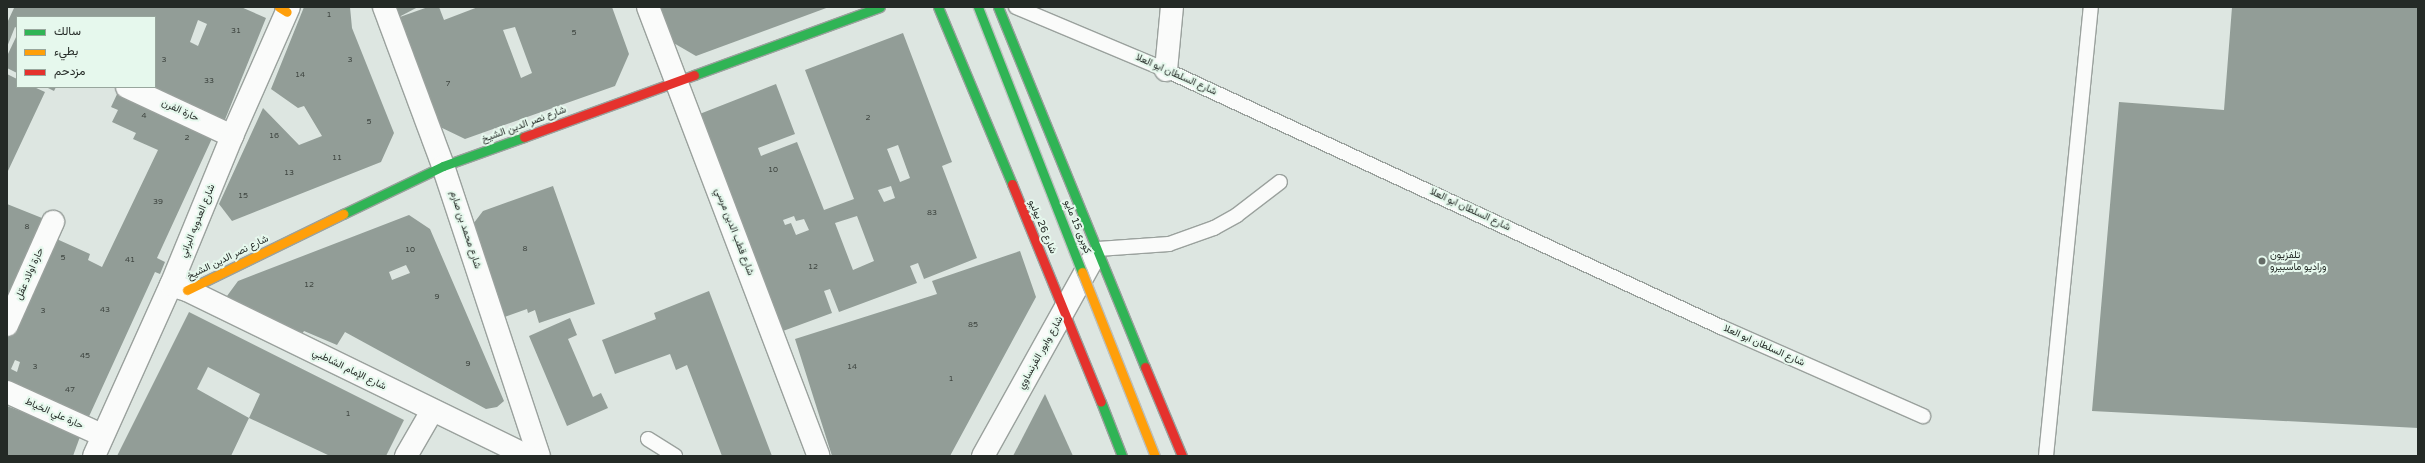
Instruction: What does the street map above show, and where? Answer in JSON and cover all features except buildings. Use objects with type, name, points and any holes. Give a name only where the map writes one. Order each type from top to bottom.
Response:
[{"type":"main road","name":"شارع نصر الدين الشيخ","points":[[179,288],[443,166],[880,7]]},
{"type":"main road","name":"شارع 26 يوليو","points":[[938,7],[1065,310],[1122,456]]},
{"type":"main road","name":"كوبرى 15 مايو","points":[[978,7],[1155,456]]},
{"type":"main road","points":[[998,7],[1182,456]]},
{"type":"street","name":"شارع محمد بن صارم","points":[[384,7],[443,166],[539,456]]},
{"type":"street","name":"شارع قطب الدين مرسي","points":[[648,7],[819,456]]},
{"type":"street","points":[[1166,70],[1172,7]]},
{"type":"street","name":"شارع العدويه البراني","points":[[94,456],[102,435],[179,288],[232,136],[285,9]]},
{"type":"street","name":"حارة الفرن","points":[[129,88],[232,136]]},
{"type":"street","name":"حارة اولاد عقل","points":[[7,325],[53,222]]},
{"type":"street","name":"شارع وابور الفرنساوي","points":[[982,456],[1098,249]]},
{"type":"street","name":"شارع الإمام الشاطبي","points":[[179,288],[527,456]]},
{"type":"street","name":"حارة علي الخياط","points":[[7,392],[102,435]]},
{"type":"street","points":[[406,456],[432,410]]},
{"type":"lane","name":"شارع السلطان ابو العلا","points":[[1016,7],[1166,70],[1721,327],[1924,416]]},
{"type":"lane","points":[[2046,456],[2091,7]]},
{"type":"lane","points":[[1098,249],[1169,244],[1214,228],[1237,215],[1280,182]]},
{"type":"lane","points":[[648,438],[675,456]]},
{"type":"traffic: fast","points":[[694,75],[880,7]]},
{"type":"traffic: fast","points":[[938,7],[1012,184]]},
{"type":"traffic: fast","points":[[978,7],[1082,272]]},
{"type":"traffic: fast","points":[[998,7],[1145,367]]},
{"type":"traffic: fast","points":[[343,214],[443,166],[524,137]]},
{"type":"traffic: fast","points":[[1101,402],[1122,456]]},
{"type":"traffic: slow","points":[[279,7],[287,12]]},
{"type":"traffic: slow","points":[[187,290],[343,214]]},
{"type":"traffic: slow","points":[[1082,272],[1155,456]]},
{"type":"traffic: jam","points":[[524,137],[694,75]]},
{"type":"traffic: jam","points":[[1012,184],[1101,402]]},
{"type":"traffic: jam","points":[[1145,367],[1182,456]]},
{"type":"place","name":"تلفزيون وراديو ماسبيرو","points":[[2262,261]]}]
